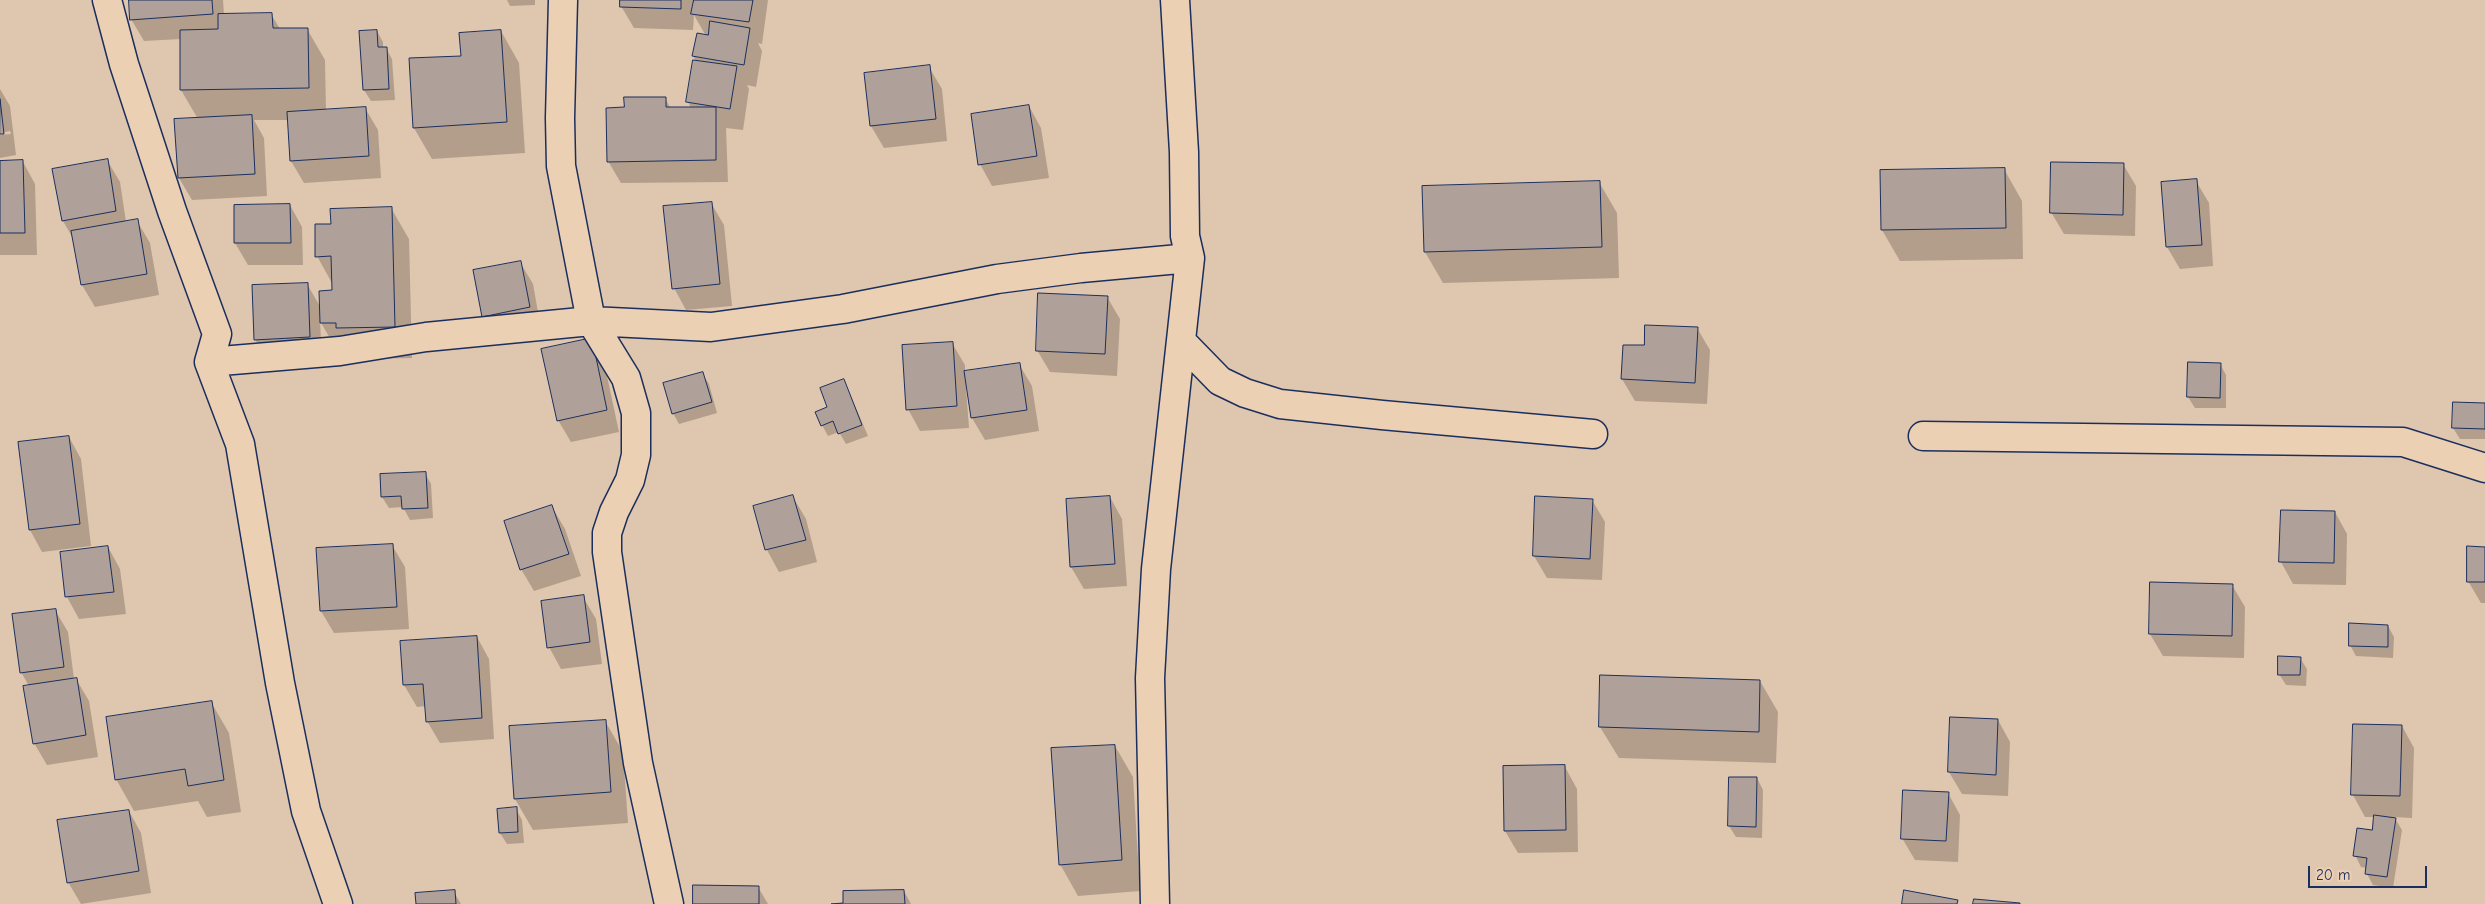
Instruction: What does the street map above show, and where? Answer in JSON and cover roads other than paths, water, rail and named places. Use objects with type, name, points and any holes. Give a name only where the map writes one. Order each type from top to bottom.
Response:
[{"type":"street","points":[[107,0],[124,64],[172,211],[217,334],[209,362],[240,444],[280,683],[306,811],[338,904]]},
{"type":"street","points":[[563,0],[560,118],[561,166],[591,321],[626,378],[636,413],[636,455],[630,480],[614,512],[607,533],[607,552],[638,763],[670,904]]},
{"type":"street","points":[[1155,904],[1150,678],[1156,569],[1190,258],[1185,236],[1184,152],[1175,0]]},
{"type":"street","points":[[209,362],[340,351],[426,337],[591,321],[711,327],[843,309],[997,279],[1081,268],[1190,258]]},
{"type":"street","points":[[1181,341],[1220,382],[1245,393],[1280,404],[1382,416],[1593,434]]},
{"type":"street","points":[[1923,436],[2403,442],[2485,468]]}]
